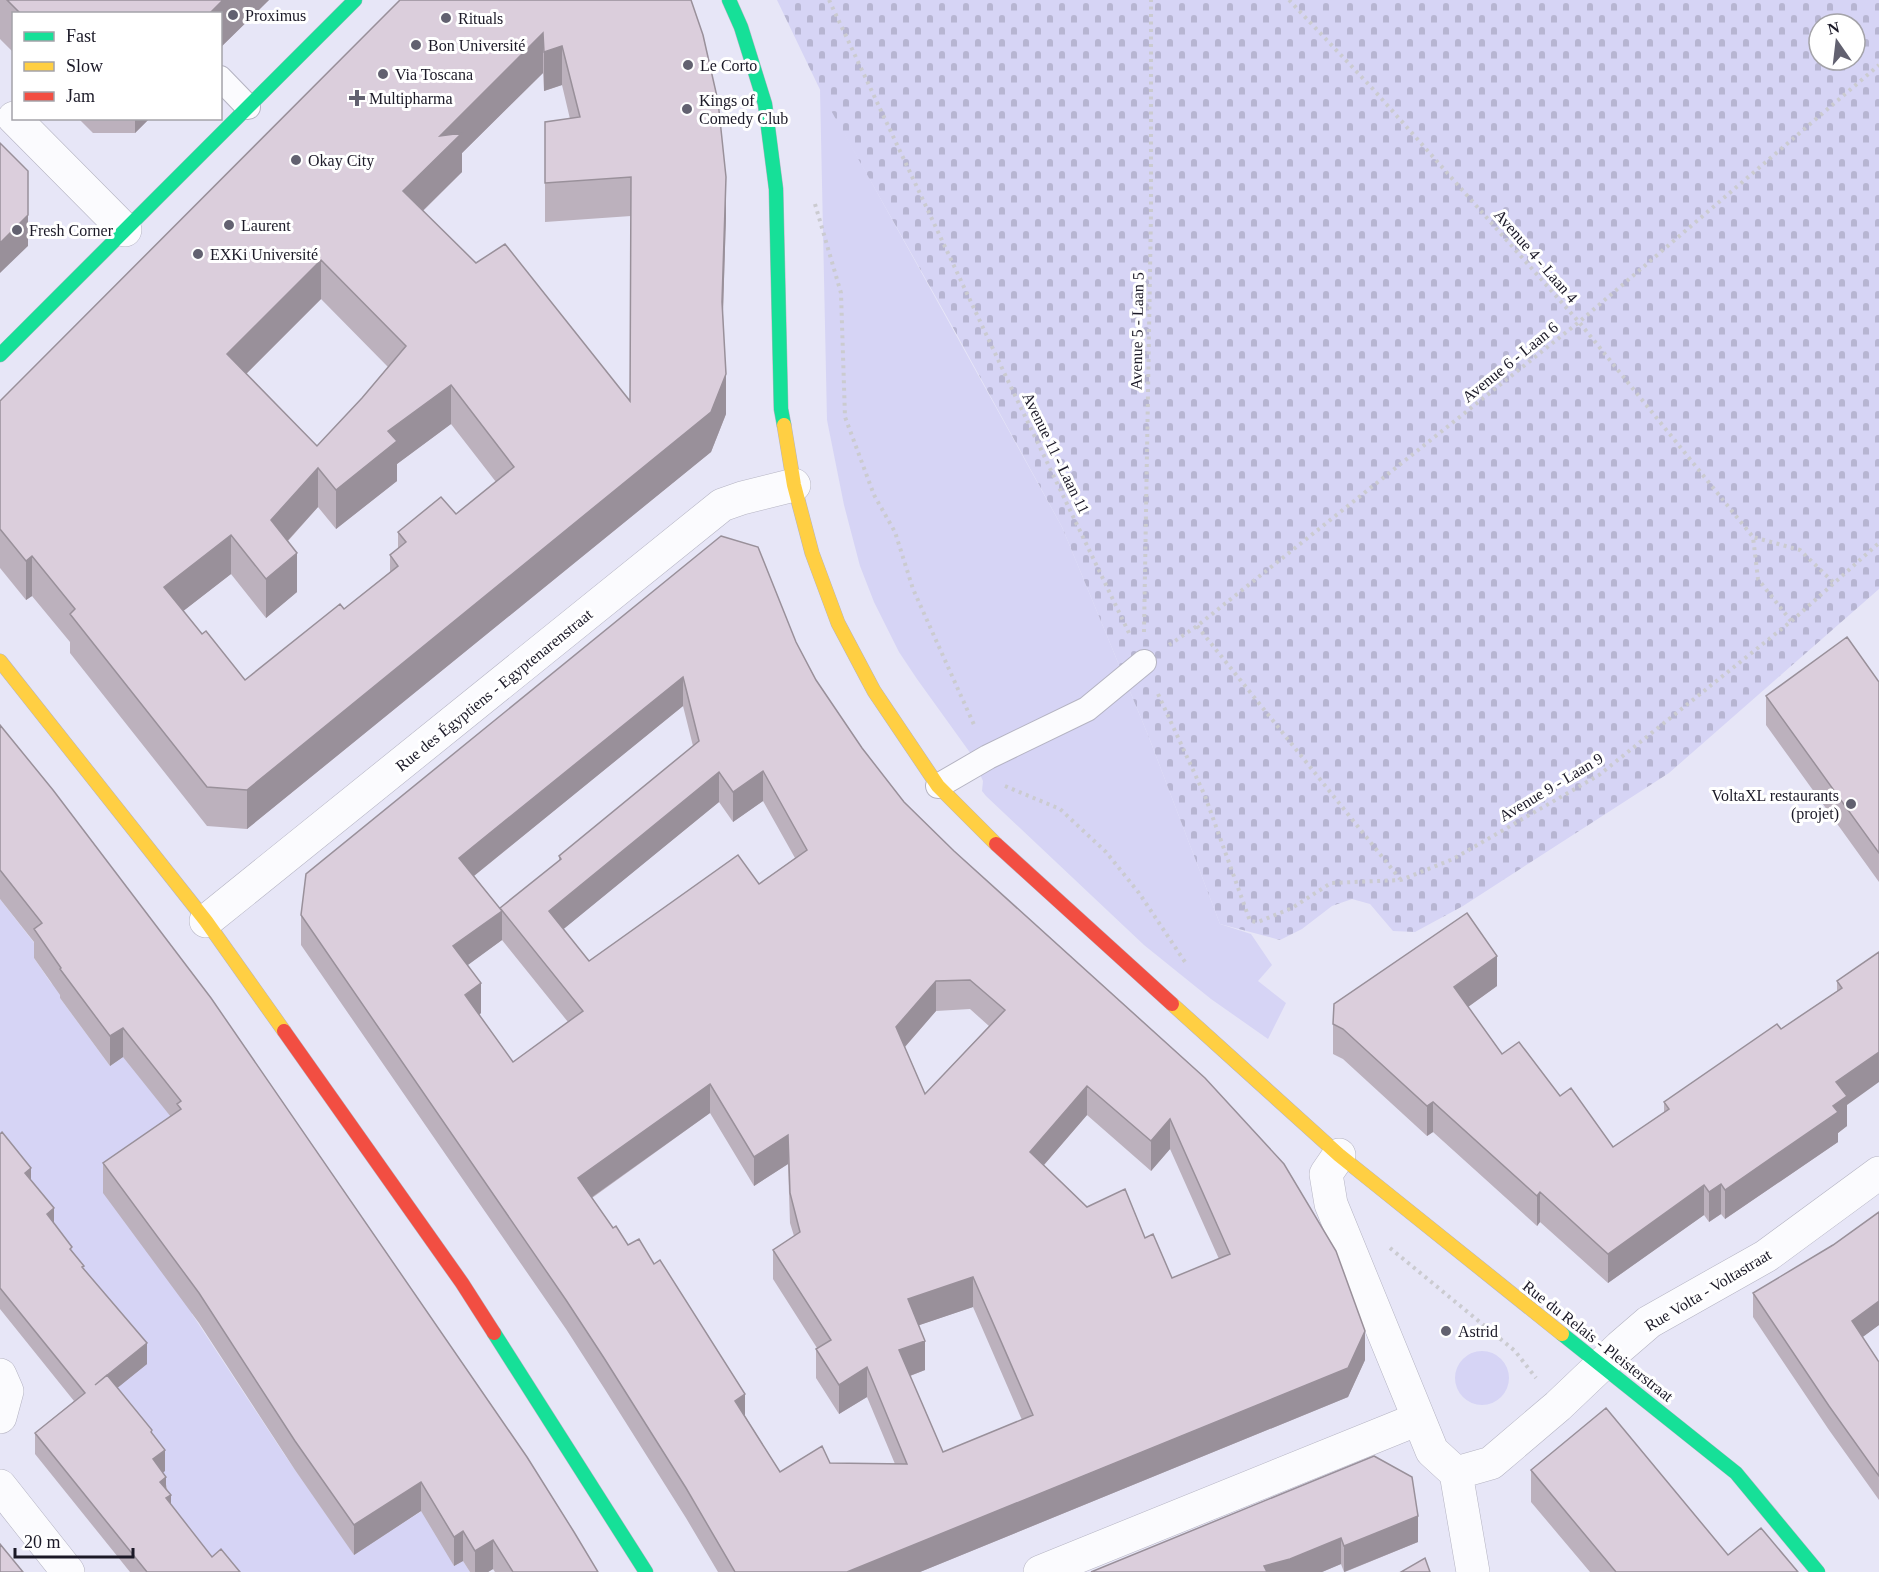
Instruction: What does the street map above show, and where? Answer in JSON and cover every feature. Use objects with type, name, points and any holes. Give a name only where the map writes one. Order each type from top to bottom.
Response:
[{"type":"street","points":[[0,355],[355,0]]},
{"type":"street","name":"Rue du Relais - Pleisterstraat","points":[[729,0],[741,27],[765,104],[776,189],[781,409],[794,485],[812,553],[838,623],[874,691],[938,786],[1015,862],[1340,1155],[1736,1473],[1818,1572]]},
{"type":"street","points":[[0,105],[12,116]]},
{"type":"street","points":[[16,120],[125,230]]},
{"type":"street","name":"Rue des Égyptiens - Egyptenarenstraat","points":[[206,921],[722,505],[794,485]]},
{"type":"street","points":[[0,661],[206,921],[462,1283],[646,1572]]},
{"type":"street","points":[[1340,1155],[1326,1174],[1330,1204],[1432,1452],[1456,1473],[1473,1572]]},
{"type":"street","name":"Rue Volta - Voltastraat","points":[[1456,1473],[1491,1463],[1558,1406],[1649,1322],[1766,1256],[1879,1173]]},
{"type":"street","points":[[0,1375],[7,1391],[0,1417]]},
{"type":"street","points":[[1040,1572],[1418,1419]]},
{"type":"street","points":[[0,1486],[68,1572]]},
{"type":"lane","points":[[222,80],[248,107]]},
{"type":"lane","points":[[938,786],[988,757],[1087,709],[1144,662]]},
{"type":"path","name":"Avenue 11 - Laan 11","points":[[830,0],[1010,384],[1144,662],[1205,796],[1250,921]]},
{"type":"path","name":"Avenue 5 - Laan 5","points":[[1144,662],[1151,213],[1151,0]]},
{"type":"path","name":"Avenue 4 - Laan 4","points":[[1290,0],[1373,89],[1579,322],[1753,537]]},
{"type":"path","name":"Avenue 6 - Laan 6","points":[[1144,662],[1197,626],[1579,322],[1879,64]]},
{"type":"path","points":[[814,200],[841,293],[845,417],[874,495],[895,532],[913,589],[1000,783],[1060,808],[1106,852],[1139,893],[1188,966]]},
{"type":"path","points":[[1791,621],[1758,579],[1753,537],[1800,550],[1834,583]]},
{"type":"path","name":"Avenue 9 - Laan 9","points":[[1250,921],[1258,922],[1292,908],[1331,883],[1401,880],[1453,859],[1599,775],[1791,621],[1879,543]]},
{"type":"path","points":[[1197,626],[1401,880]]},
{"type":"path","points":[[1387,1245],[1515,1351],[1542,1386]]},
{"type":"green space","points":[[777,0],[1879,0],[1879,589],[1669,773],[1463,906],[1415,932],[1393,931],[1370,904],[1352,899],[1332,906],[1302,929],[1280,940],[1220,924],[1148,735],[1062,527],[824,98]]},
{"type":"green space","points":[[820,89],[1062,527],[1148,735],[1220,924],[1251,934],[1272,965],[1258,981],[1286,1003],[1268,1039],[1211,999],[1144,945],[986,796],[982,791],[983,781],[971,754],[899,652],[874,602],[860,566],[844,505],[827,420]]},
{"type":"green space","points":[[0,899],[42,953],[34,958],[51,983],[67,993],[60,998],[110,1066],[145,1042],[181,1130],[192,1314],[284,1454],[354,1554],[444,1497],[454,1566],[463,1561],[470,1572],[220,1572],[153,1480],[164,1470],[96,1405],[146,1364],[0,1155]]},
{"type":"green space","points":[[1477,1351],[1487,1351],[1497,1355],[1505,1363],[1509,1378],[1505,1393],[1497,1401],[1487,1405],[1477,1405],[1467,1401],[1459,1393],[1455,1383],[1455,1373],[1459,1363],[1467,1355]]},
{"type":"building","points":[[7,0],[223,0],[211,12],[19,12]]},
{"type":"building","points":[[400,0],[691,0],[703,35],[718,101],[726,177],[722,302],[726,374],[711,412],[247,790],[207,787],[70,614],[75,609],[32,556],[26,561],[0,529],[0,401]],"holes":[[[543,33],[544,52],[562,46],[580,117],[545,122],[545,183],[631,177],[630,401],[505,244],[476,263],[403,191],[462,133],[440,136]],[[321,260],[406,346],[317,446],[227,354]],[[451,385],[514,467],[456,514],[441,497],[398,532],[406,542],[390,555],[398,566],[344,609],[340,604],[245,680],[206,631],[202,634],[164,587],[231,535],[266,579],[297,553],[271,520],[318,468],[336,490],[397,441],[388,431]]]},
{"type":"building","points":[[0,143],[28,171],[28,215],[0,243]]},
{"type":"building","points":[[721,536],[758,547],[796,642],[816,680],[862,748],[904,802],[954,851],[1205,1078],[1284,1164],[1336,1251],[1365,1331],[1348,1368],[847,1572],[735,1572],[686,1488],[566,1300],[301,915],[306,874]],"holes":[[[683,677],[699,741],[559,856],[561,859],[500,908],[583,1011],[513,1062],[465,995],[481,983],[453,946],[502,911],[459,858]],[[763,771],[807,850],[759,884],[738,855],[589,961],[549,911],[719,772],[733,792]],[[970,980],[1005,1010],[925,1094],[896,1027],[936,981]],[[710,1084],[754,1157],[788,1135],[790,1193],[800,1232],[773,1250],[831,1340],[816,1349],[839,1385],[867,1367],[907,1464],[830,1463],[822,1446],[780,1472],[735,1401],[745,1394],[660,1260],[654,1264],[639,1239],[628,1245],[616,1226],[613,1228],[578,1178]],[[1087,1086],[1151,1141],[1170,1119],[1230,1254],[1172,1278],[1153,1234],[1145,1238],[1125,1189],[1087,1207],[1030,1152]],[[973,1277],[1033,1415],[943,1452],[899,1350],[925,1341],[908,1299]]]},
{"type":"building","name":"VoltaXL restaurants (projet)","points":[[1847,637],[1879,682],[1879,853],[1766,696]]},
{"type":"building","points":[[0,725],[53,790],[211,998],[527,1457],[598,1572],[513,1572],[493,1540],[475,1551],[463,1531],[454,1537],[421,1482],[354,1525],[295,1441],[199,1293],[103,1163],[181,1109],[177,1104],[181,1101],[123,1028],[110,1036],[60,969],[34,929],[42,923],[0,870]]},
{"type":"building","points":[[1467,913],[1497,956],[1454,987],[1502,1054],[1519,1042],[1560,1096],[1571,1088],[1613,1147],[1669,1109],[1664,1102],[1777,1024],[1781,1029],[1842,988],[1837,981],[1879,952],[1879,1052],[1836,1082],[1847,1096],[1833,1106],[1838,1112],[1725,1190],[1721,1184],[1709,1192],[1704,1185],[1608,1254],[1540,1192],[1537,1196],[1433,1102],[1427,1106],[1343,1029],[1333,1024],[1334,1004]]},
{"type":"building","points":[[2,1132],[31,1168],[25,1173],[54,1208],[47,1214],[72,1247],[70,1249],[84,1266],[82,1267],[147,1343],[107,1375],[152,1430],[151,1432],[165,1450],[153,1459],[166,1477],[160,1482],[171,1495],[166,1498],[212,1557],[221,1549],[240,1572],[147,1572],[35,1433],[85,1393],[0,1288],[0,1134]]},
{"type":"building","points":[[1879,1212],[1879,1301],[1852,1321],[1879,1362],[1879,1476],[1753,1293],[1833,1245]]},
{"type":"building","points":[[1606,1408],[1728,1555],[1761,1528],[1798,1572],[1616,1572],[1531,1470]]},
{"type":"building","points":[[1374,1456],[1412,1477],[1418,1516],[1344,1546],[1341,1538],[1290,1559],[1264,1566],[1267,1572],[1091,1572]]},
{"type":"building","points":[[0,1544],[23,1572],[0,1572]]},
{"type":"building","points":[[1425,1558],[1430,1572],[1401,1572]]},
{"type":"traffic: fast","points":[[0,355],[355,0]]},
{"type":"traffic: fast","points":[[729,0],[741,27],[765,104],[776,189],[781,409],[784,425]]},
{"type":"traffic: fast","points":[[494,1333],[646,1572]]},
{"type":"traffic: fast","points":[[1562,1334],[1736,1473],[1818,1572]]},
{"type":"traffic: slow","points":[[784,425],[794,485],[812,553],[838,623],[874,691],[938,786],[996,844]]},
{"type":"traffic: slow","points":[[0,661],[206,921],[284,1031]]},
{"type":"traffic: slow","points":[[1172,1004],[1339,1155],[1562,1334]]},
{"type":"traffic: jam","points":[[996,844],[1172,1004]]},
{"type":"traffic: jam","points":[[284,1031],[462,1283],[494,1333]]},
{"type":"place","name":"Proximus","points":[[233,15]]},
{"type":"place","name":"Rituals","points":[[446,18]]},
{"type":"place","name":"Bon Université","points":[[416,45]]},
{"type":"place","name":"Le Corto","points":[[688,65]]},
{"type":"place","name":"Via Toscana","points":[[383,74]]},
{"type":"place","name":"Multipharma","points":[[357,98]]},
{"type":"place","name":"Kings of Comedy Club","points":[[687,109]]},
{"type":"place","name":"Okay City","points":[[296,160]]},
{"type":"place","name":"Laurent","points":[[229,225]]},
{"type":"place","name":"Fresh Corner","points":[[17,230]]},
{"type":"place","name":"EXKi Université","points":[[198,254]]},
{"type":"place","name":"VoltaXL restaurants (projet)","points":[[1851,804]]},
{"type":"place","name":"Astrid","points":[[1446,1331]]}]
